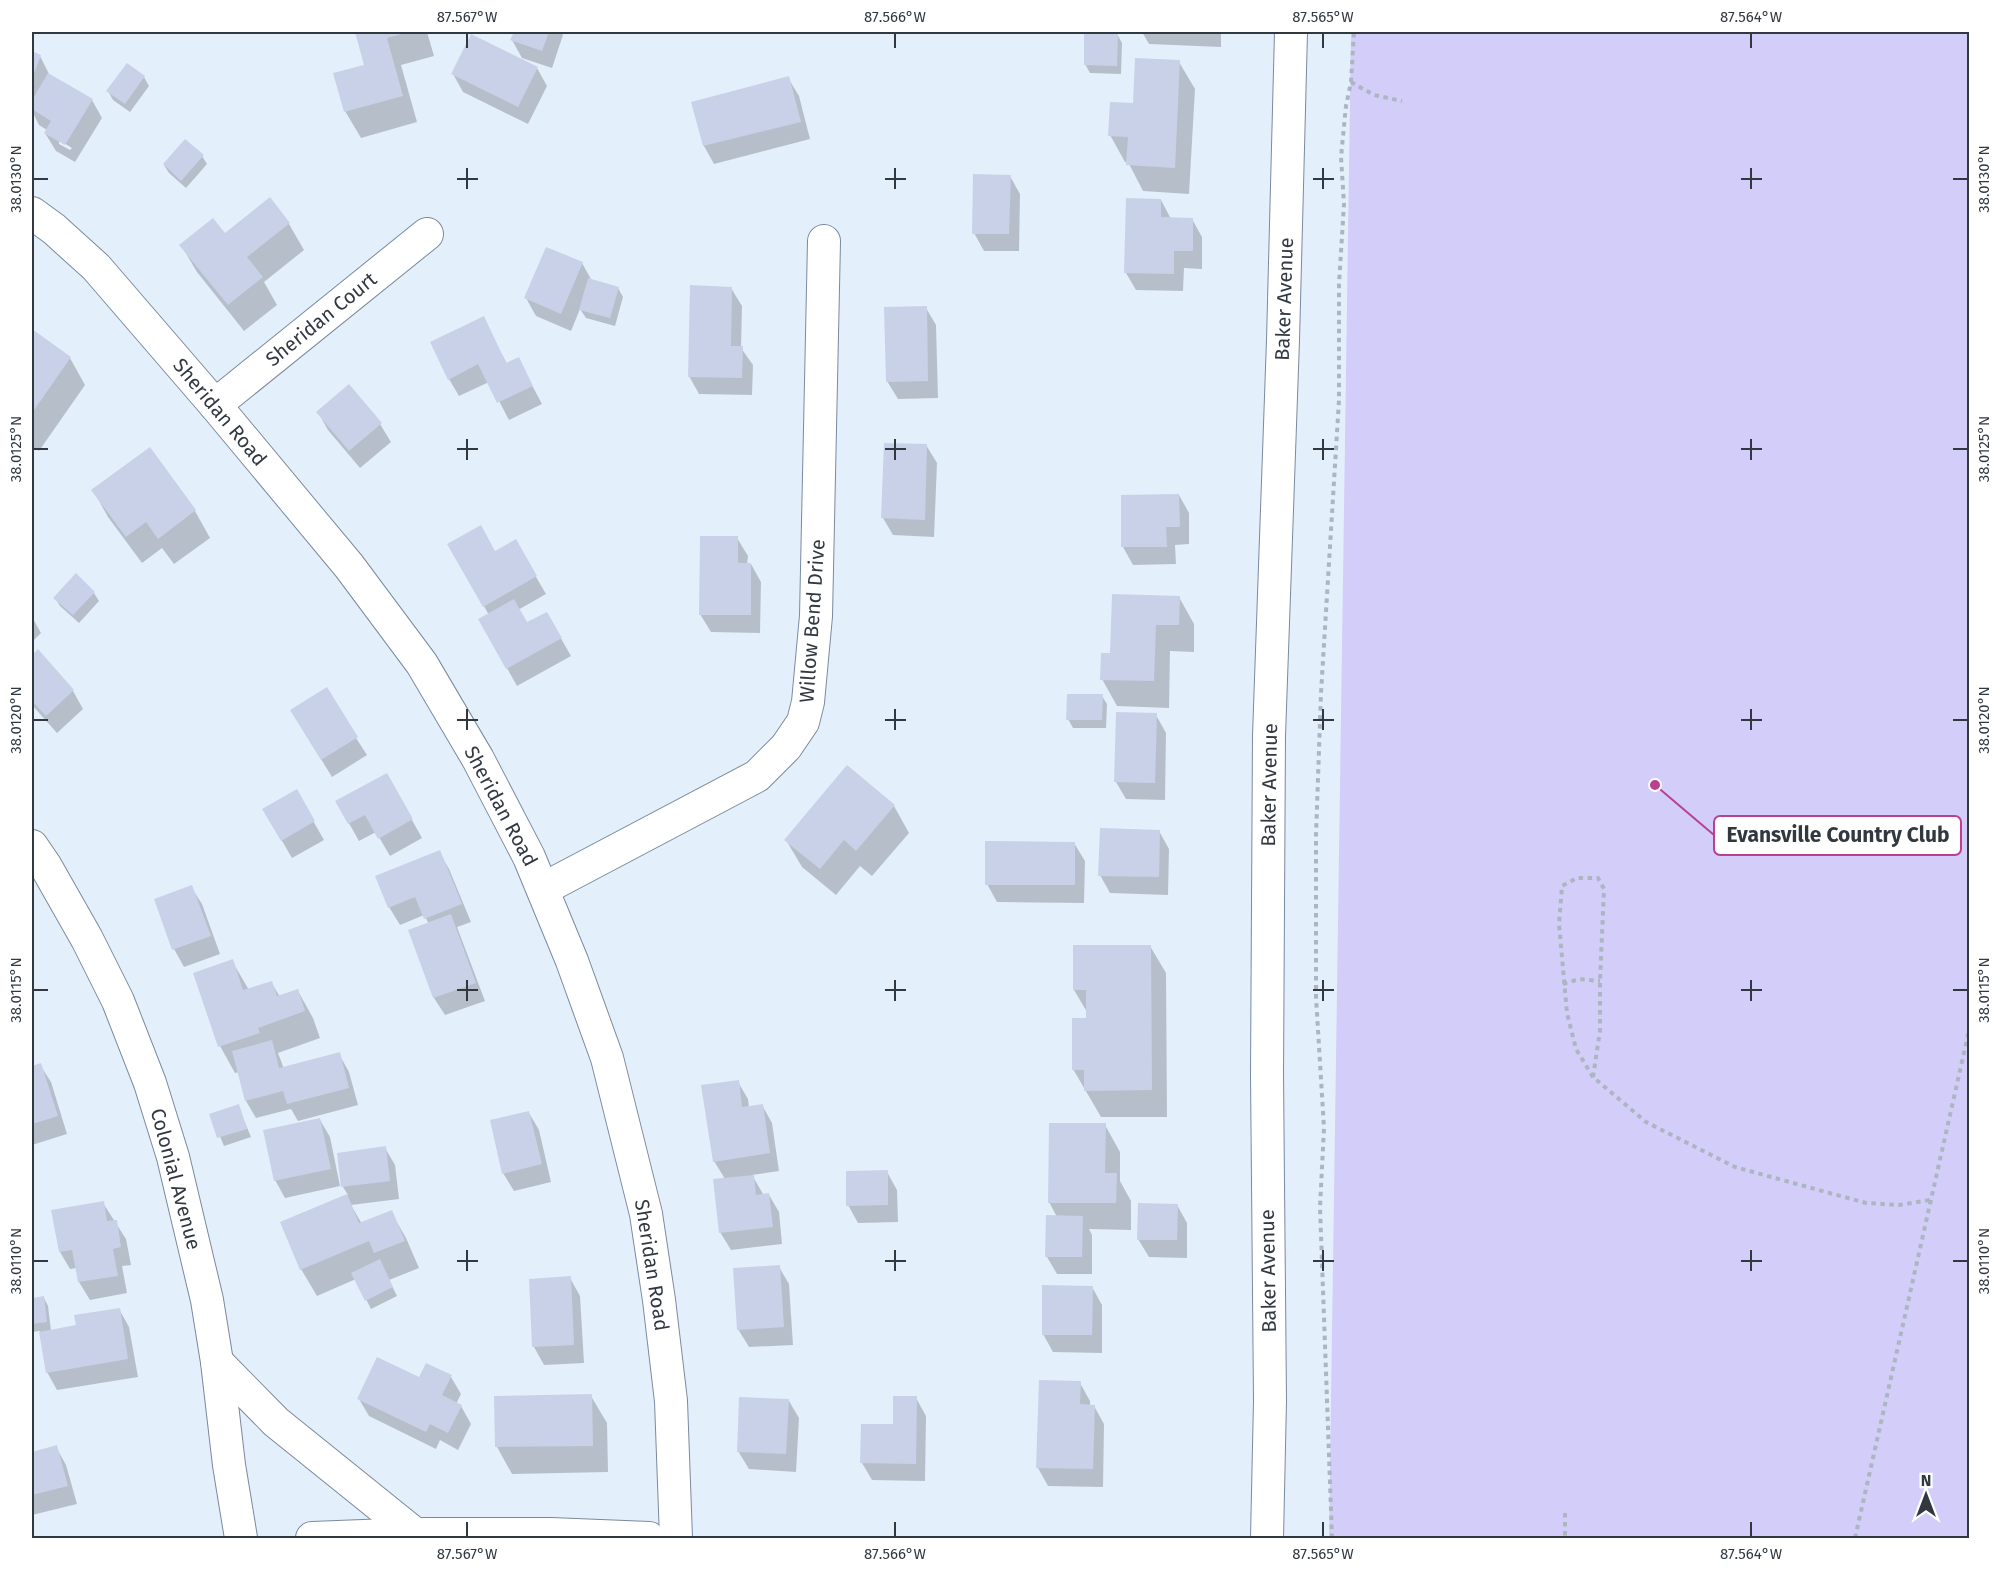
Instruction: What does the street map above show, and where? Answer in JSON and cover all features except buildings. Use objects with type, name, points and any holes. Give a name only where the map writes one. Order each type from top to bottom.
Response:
[{"type":"street","name":"Baker Avenue","points":[[1267,1539],[1270,1401],[1267,1074],[1269,736],[1291,32]]},
{"type":"street","name":"Sheridan Road","points":[[32,213],[54,229],[96,267],[349,566],[422,664],[483,769],[529,857],[572,960],[607,1058],[646,1214],[671,1401],[676,1539]]},
{"type":"street","name":"Sheridan Court","points":[[215,405],[427,234]]},
{"type":"street","name":"Willow Bend Drive","points":[[543,889],[757,776],[786,747],[803,722],[808,702],[816,616],[824,241]]},
{"type":"street","name":"Colonial Avenue","points":[[32,846],[87,939],[118,1001],[150,1083],[173,1157],[205,1289],[241,1539]]},
{"type":"street","points":[[217,1362],[276,1422],[415,1534]]},
{"type":"street","points":[[312,1539],[415,1534],[551,1534],[649,1539]]},
{"type":"path","points":[[1332,1539],[1320,1207],[1324,1128],[1316,997],[1316,835],[1321,693],[1339,400],[1339,284],[1344,204],[1341,157],[1351,82],[1354,32]]},
{"type":"path","points":[[1351,82],[1374,95],[1402,101]]},
{"type":"path","points":[[1593,1077],[1600,1031],[1604,889],[1598,878],[1577,878],[1562,886],[1559,924],[1563,984],[1576,1049],[1593,1077],[1646,1122],[1735,1167],[1866,1203],[1899,1205],[1930,1200]]},
{"type":"path","points":[[1563,984],[1580,980],[1600,981]]},
{"type":"path","points":[[1855,1539],[1970,1026]]},
{"type":"path","points":[[1565,1513],[1565,1539]]},
{"type":"shaded area","points":[[1351,32],[1969,32],[1969,1538],[1329,1538]]},
{"type":"place","name":"Evansville Country Club","points":[[1655,785]]}]
